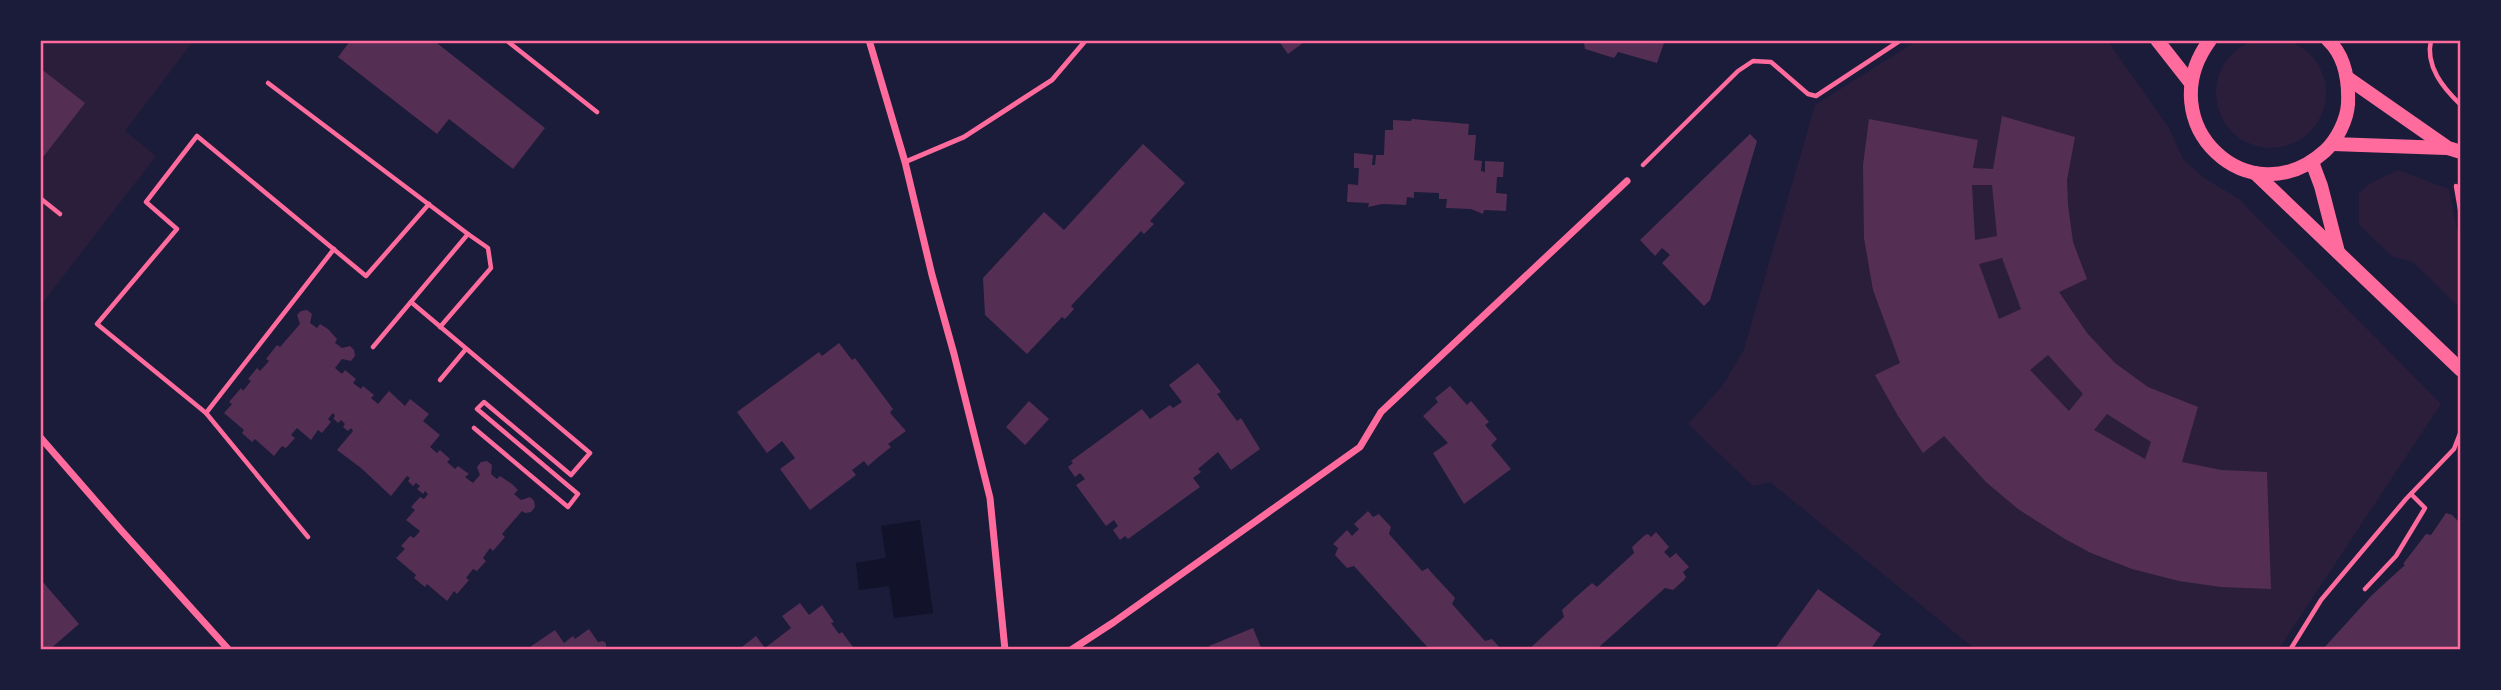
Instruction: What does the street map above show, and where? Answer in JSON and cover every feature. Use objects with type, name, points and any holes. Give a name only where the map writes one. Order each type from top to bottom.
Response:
[{"type":"main road","points":[[2157,40],[2190,82]]},
{"type":"main road","points":[[2210,40],[2198,56],[2190,82],[2192,113],[2204,140],[2227,161],[2255,173],[2461,370]]},
{"type":"main road","points":[[2255,173],[2282,174],[2312,162],[2333,144],[2348,113],[2349,79],[2336,43]]},
{"type":"main road","points":[[2349,79],[2454,150]]},
{"type":"main road","points":[[2333,144],[2454,150]]},
{"type":"main road","points":[[2312,162],[2338,251]]},
{"type":"street","points":[[869,40],[905,162],[990,498],[1005,650]]},
{"type":"street","points":[[1071,650],[1360,447],[1381,412],[1627,181]]},
{"type":"street","points":[[40,437],[229,650]]},
{"type":"lane","points":[[905,162],[964,137],[1052,80],[1086,40]]},
{"type":"path","points":[[506,40],[597,112]]},
{"type":"path","points":[[1627,181],[1738,71],[1753,61],[1771,62],[1808,94],[1816,96],[1901,40]]},
{"type":"path","points":[[2431,40],[2428,54],[2435,74],[2448,93],[2461,105]]},
{"type":"path","points":[[268,83],[488,248],[491,268],[440,327]]},
{"type":"path","points":[[308,537],[206,413],[97,324],[177,229],[146,202],[197,136],[366,276],[429,204]]},
{"type":"path","points":[[2456,186],[2461,215]]},
{"type":"path","points":[[40,198],[60,214]]},
{"type":"path","points":[[373,347],[468,234]]},
{"type":"path","points":[[206,413],[334,249]]},
{"type":"path","points":[[411,302],[590,453],[571,475],[484,402],[477,409],[578,494],[568,507],[474,428]]},
{"type":"path","points":[[440,380],[466,349]]},
{"type":"path","points":[[2290,650],[2321,600],[2411,494],[2454,449],[2461,431]]},
{"type":"path","points":[[2365,589],[2396,556],[2425,508],[2411,494]]},
{"type":"shaded area","points":[[2271,38],[2292,42],[2310,54],[2322,72],[2326,93],[2322,114],[2310,132],[2292,144],[2271,148],[2250,144],[2232,132],[2220,114],[2216,93],[2220,72],[2232,54],[2250,42]]},
{"type":"shaded area","points":[[40,40],[194,40],[125,131],[156,156],[40,306]]},
{"type":"shaded area","points":[[1918,40],[2107,40],[2169,128],[2183,159],[2204,178],[2239,199],[2441,404],[2278,650],[1976,650],[1770,482],[1753,486],[1688,424],[1723,385],[1744,349],[1815,105]]},
{"type":"shaded area","points":[[2398,170],[2449,189],[2461,250],[2461,309],[2413,262],[2393,257],[2359,225],[2359,193],[2371,183]]},
{"type":"shaded area","points":[[920,520],[933,613],[894,618],[889,586],[859,590],[856,563],[886,558],[881,526]]},
{"type":"building","points":[[351,40],[433,40],[545,128],[513,169],[449,119],[437,134],[338,57]]},
{"type":"building","points":[[1278,40],[1307,40],[1288,54]]},
{"type":"building","points":[[1577,40],[1665,40],[1657,63],[1618,52],[1614,58],[1585,49],[1584,43]]},
{"type":"building","points":[[40,68],[85,103],[40,161]]},
{"type":"building","points":[[2002,116],[2075,137],[2067,180],[2068,205],[2073,242],[2087,279],[2059,292],[2087,333],[2115,363],[2148,387],[2198,407],[2182,462],[2221,470],[2267,472],[2271,589],[2221,587],[2179,581],[2132,569],[2091,553],[2018,509],[1986,482],[1944,436],[1923,453],[1898,416],[1875,375],[1900,363],[1873,290],[1864,238],[1863,165],[1869,119],[1978,140],[1973,168],[1993,169]],"holes":[[[1972,185],[1992,185],[1997,236],[1975,240]],[[2002,258],[2021,309],[1999,319],[1979,264]],[[2048,355],[2083,394],[2069,411],[2030,370]],[[2107,414],[2151,442],[2145,459],[2094,430]]]},
{"type":"building","points":[[1393,120],[1469,124],[1468,135],[1476,135],[1474,160],[1482,161],[1481,171],[1485,172],[1485,161],[1504,162],[1503,177],[1497,177],[1496,193],[1507,194],[1506,211],[1484,210],[1483,214],[1471,209],[1446,208],[1447,199],[1439,199],[1439,193],[1414,192],[1414,198],[1407,197],[1406,205],[1382,204],[1368,207],[1369,203],[1347,202],[1348,184],[1358,185],[1359,168],[1354,168],[1354,153],[1373,155],[1372,165],[1375,165],[1376,155],[1384,155],[1385,130],[1393,130]]},
{"type":"building","points":[[1750,134],[1757,141],[1710,300],[1704,306],[1662,263],[1670,255],[1662,248],[1655,256],[1640,240]]},
{"type":"building","points":[[1143,144],[1185,183],[1150,221],[1154,224],[1144,234],[1141,231],[1071,306],[1074,309],[1065,319],[1062,317],[1027,354],[985,315],[983,278],[1044,212],[1064,230]]},
{"type":"building","points":[[307,310],[312,314],[310,323],[317,328],[320,324],[328,329],[337,339],[335,343],[342,348],[350,346],[354,350],[355,356],[351,361],[342,359],[335,368],[342,374],[345,370],[356,379],[353,383],[361,389],[363,386],[374,395],[371,398],[378,404],[389,391],[405,406],[410,399],[429,414],[423,421],[440,435],[430,447],[437,453],[440,450],[450,459],[447,462],[455,469],[458,466],[469,474],[465,477],[473,483],[480,475],[477,467],[481,462],[487,461],[492,465],[491,474],[512,484],[518,490],[514,494],[521,500],[530,497],[534,501],[535,507],[531,512],[522,511],[502,534],[505,537],[493,551],[490,548],[483,558],[486,561],[477,571],[473,569],[466,578],[469,580],[457,594],[454,591],[447,601],[427,584],[425,587],[414,578],[416,575],[396,558],[405,549],[401,546],[410,536],[414,538],[420,531],[406,520],[415,510],[411,507],[420,497],[424,499],[428,494],[417,489],[420,486],[416,483],[413,486],[407,476],[391,496],[337,450],[353,431],[343,427],[345,424],[341,420],[338,423],[333,418],[333,413],[328,419],[331,422],[322,433],[318,430],[311,440],[297,428],[291,435],[295,438],[286,448],[282,446],[274,456],[255,439],[252,442],[242,433],[244,430],[224,413],[232,404],[229,402],[251,381],[248,379],[257,368],[260,371],[277,345],[280,347],[300,324],[297,315]]},
{"type":"building","points":[[839,343],[852,360],[855,358],[893,409],[891,414],[906,431],[888,444],[891,447],[868,466],[864,461],[852,470],[856,475],[810,510],[780,469],[795,458],[782,441],[767,453],[737,412],[819,352],[822,356]]},
{"type":"building","points":[[1198,363],[1221,392],[1217,394],[1237,421],[1241,418],[1260,449],[1231,470],[1218,452],[1198,469],[1201,472],[1193,478],[1200,487],[1128,539],[1125,536],[1120,540],[1113,530],[1118,526],[1114,520],[1106,526],[1076,485],[1085,479],[1080,473],[1075,477],[1068,467],[1073,463],[1071,461],[1142,409],[1150,419],[1170,405],[1173,408],[1182,402],[1169,385]]},
{"type":"building","points":[[1450,386],[1467,405],[1471,401],[1489,422],[1485,425],[1497,439],[1491,445],[1511,469],[1464,504],[1433,453],[1448,443],[1423,416],[1438,402],[1435,398]]},
{"type":"building","points":[[1029,401],[1049,419],[1025,445],[1006,427]]},
{"type":"building","points":[[1368,511],[1373,517],[1379,514],[1391,527],[1389,534],[1422,571],[1428,568],[1455,598],[1452,604],[1485,641],[1492,639],[1502,650],[1430,650],[1354,566],[1347,568],[1335,555],[1338,548],[1333,544],[1347,530],[1352,536],[1359,529],[1354,524]]},
{"type":"building","points":[[2446,513],[2461,524],[2461,646],[2449,650],[2322,650],[2372,595],[2405,565],[2403,564],[2426,534],[2431,535]]},
{"type":"building","points":[[1656,532],[1669,547],[1664,552],[1670,558],[1676,553],[1689,567],[1683,572],[1686,577],[1684,580],[1673,590],[1665,588],[1598,648],[1600,650],[1528,650],[1564,617],[1562,610],[1576,597],[1592,583],[1597,587],[1634,553],[1632,547],[1645,535],[1651,537]]},
{"type":"building","points":[[42,581],[79,624],[49,650],[40,650]]},
{"type":"building","points":[[1818,589],[1881,634],[1870,650],[1774,650]]},
{"type":"building","points":[[800,603],[809,615],[822,605],[839,634],[842,632],[853,647],[849,650],[738,650],[756,636],[765,648],[791,628],[782,616]]},
{"type":"building","points":[[1253,628],[1262,650],[1211,650],[1209,646]]},
{"type":"building","points":[[589,629],[598,642],[606,643],[606,650],[519,650],[530,647],[555,630],[564,643]]}]
